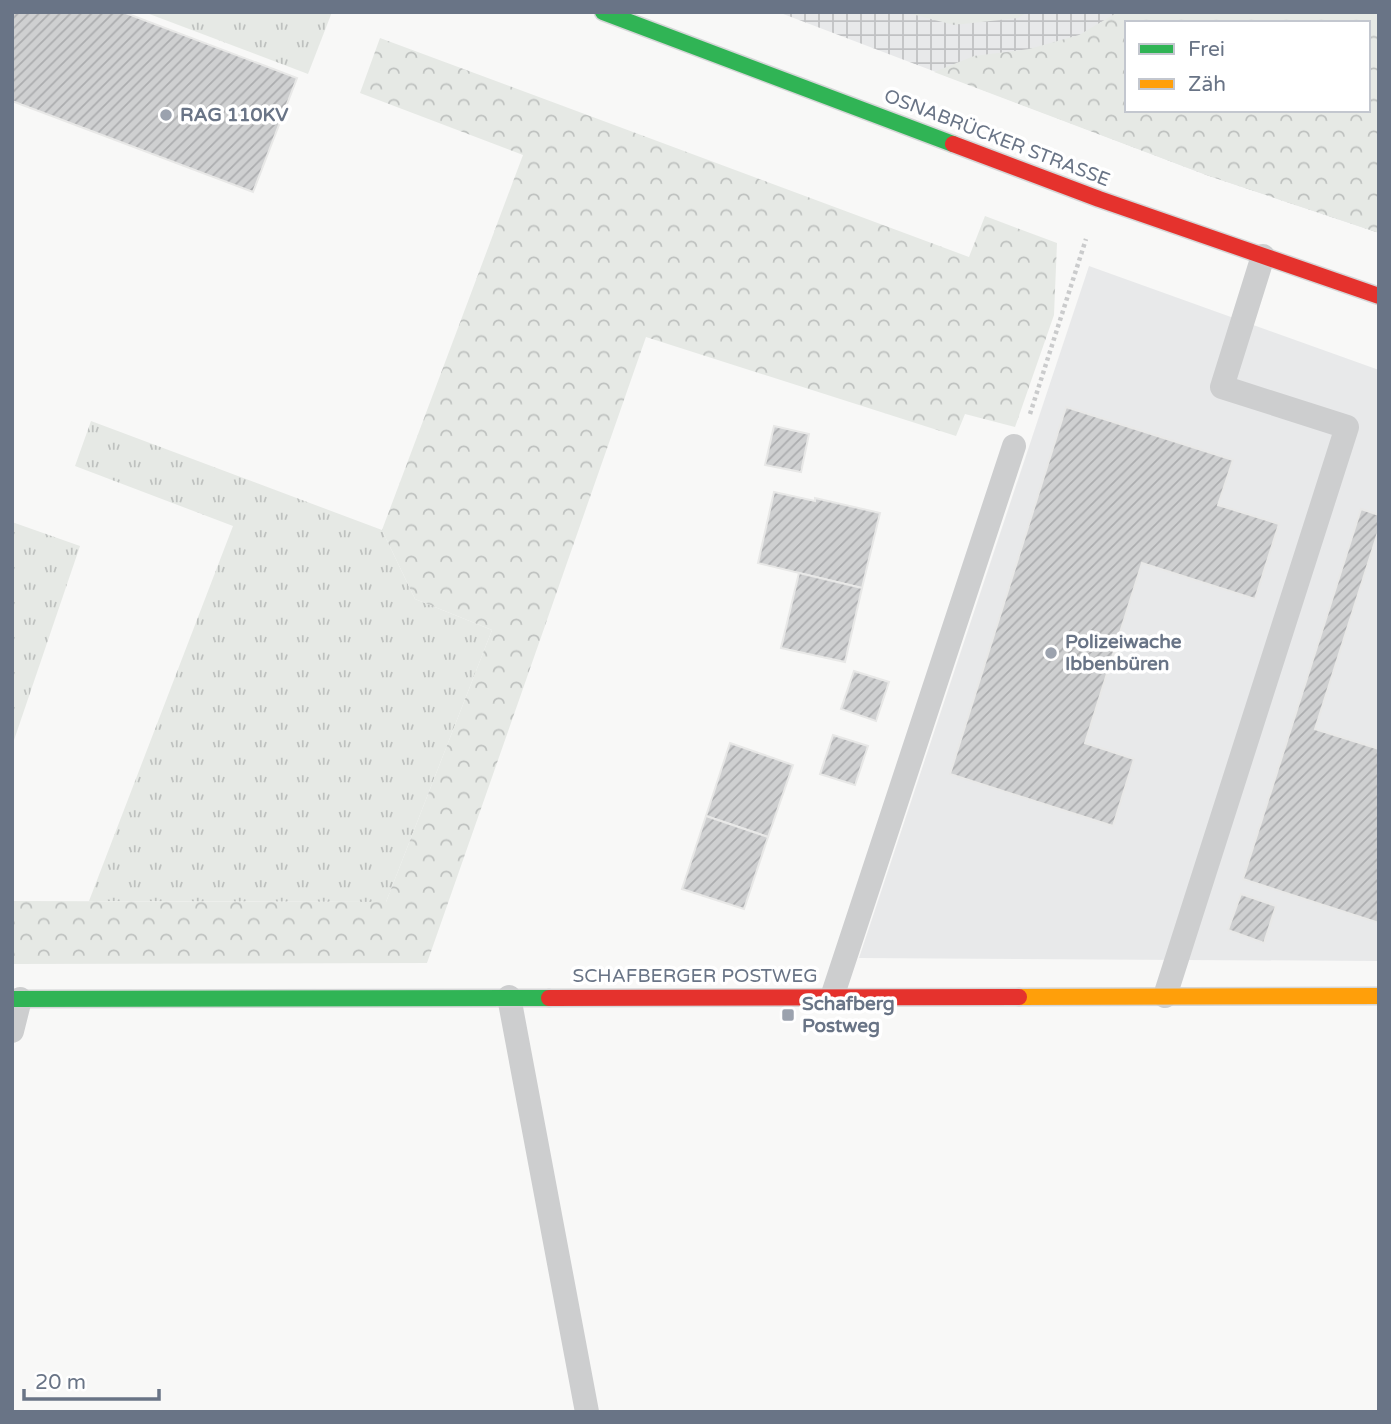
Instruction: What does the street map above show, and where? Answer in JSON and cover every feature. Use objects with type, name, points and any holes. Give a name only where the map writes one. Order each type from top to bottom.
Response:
[{"type":"street","name":"OSNABRÜCKER STRASSE","points":[[603,12],[1100,199],[1379,296]]},
{"type":"street","name":"SCHAFBERGER POSTWEG","points":[[16,999],[1379,996]]},
{"type":"lane","points":[[1166,996],[1347,427],[1222,387],[1263,256]]},
{"type":"lane","points":[[832,997],[1014,446]]},
{"type":"lane","points":[[509,997],[587,1412]]},
{"type":"lane","points":[[12,1031],[16,999]]},
{"type":"path","points":[[1014,446],[1025,429],[1100,199]]},
{"type":"shaded area","points":[[778,12],[1379,12],[1379,233],[1209,176]]},
{"type":"shaded area","points":[[1089,266],[1379,370],[1379,961],[859,958]]},
{"type":"green space","points":[[144,12],[332,12],[308,74]]},
{"type":"green space","points":[[904,12],[1028,12],[1018,18],[954,25]]},
{"type":"green space","points":[[1118,12],[1379,12],[1379,233],[1209,176],[934,72],[974,56],[1029,49],[1079,35]]},
{"type":"green space","points":[[380,38],[969,257],[985,216],[1057,243],[1054,315],[1015,427],[965,414],[956,436],[646,337],[427,963],[12,964],[12,901],[386,902],[492,630],[415,599],[382,530],[523,155],[360,93]]},
{"type":"green space","points":[[91,421],[382,530],[415,599],[492,630],[386,902],[89,901],[233,526],[75,466]]},
{"type":"green space","points":[[12,522],[80,546],[12,746]]},
{"type":"building","name":"RAG 110KV","points":[[12,12],[123,12],[297,78],[253,192],[12,101]]},
{"type":"building","name":"Polizeiwache Ibbenbüren","points":[[1066,407],[1233,460],[1218,505],[1279,524],[1255,599],[1142,563],[1085,743],[1134,759],[1113,826],[950,774]]},
{"type":"building","points":[[774,426],[809,434],[801,472],[765,465]]},
{"type":"building","points":[[774,492],[880,513],[862,588],[758,563]]},
{"type":"building","points":[[1361,509],[1379,515],[1379,529],[1315,729],[1379,749],[1379,923],[1243,879]]},
{"type":"building","points":[[799,573],[862,588],[845,662],[781,648]]},
{"type":"building","points":[[854,671],[889,682],[876,721],[841,709]]},
{"type":"building","points":[[833,735],[868,746],[855,785],[820,774]]},
{"type":"building","points":[[730,743],[793,765],[768,837],[706,816]]},
{"type":"building","points":[[706,816],[768,837],[744,909],[682,889]]},
{"type":"building","points":[[1241,894],[1276,906],[1264,943],[1228,930]]},
{"type":"traffic: fast","points":[[603,12],[953,144]]},
{"type":"traffic: fast","points":[[12,999],[549,998]]},
{"type":"traffic: slow","points":[[1019,997],[1379,996]]},
{"type":"traffic: jam","points":[[953,144],[1099,199],[1379,296]]},
{"type":"traffic: jam","points":[[549,998],[1019,997]]},
{"type":"place","name":"RAG 110KV","points":[[166,115]]},
{"type":"place","name":"Polizeiwache Ibbenbüren","points":[[1051,653]]},
{"type":"place","name":"Schafberg Postweg","points":[[788,1015]]}]
